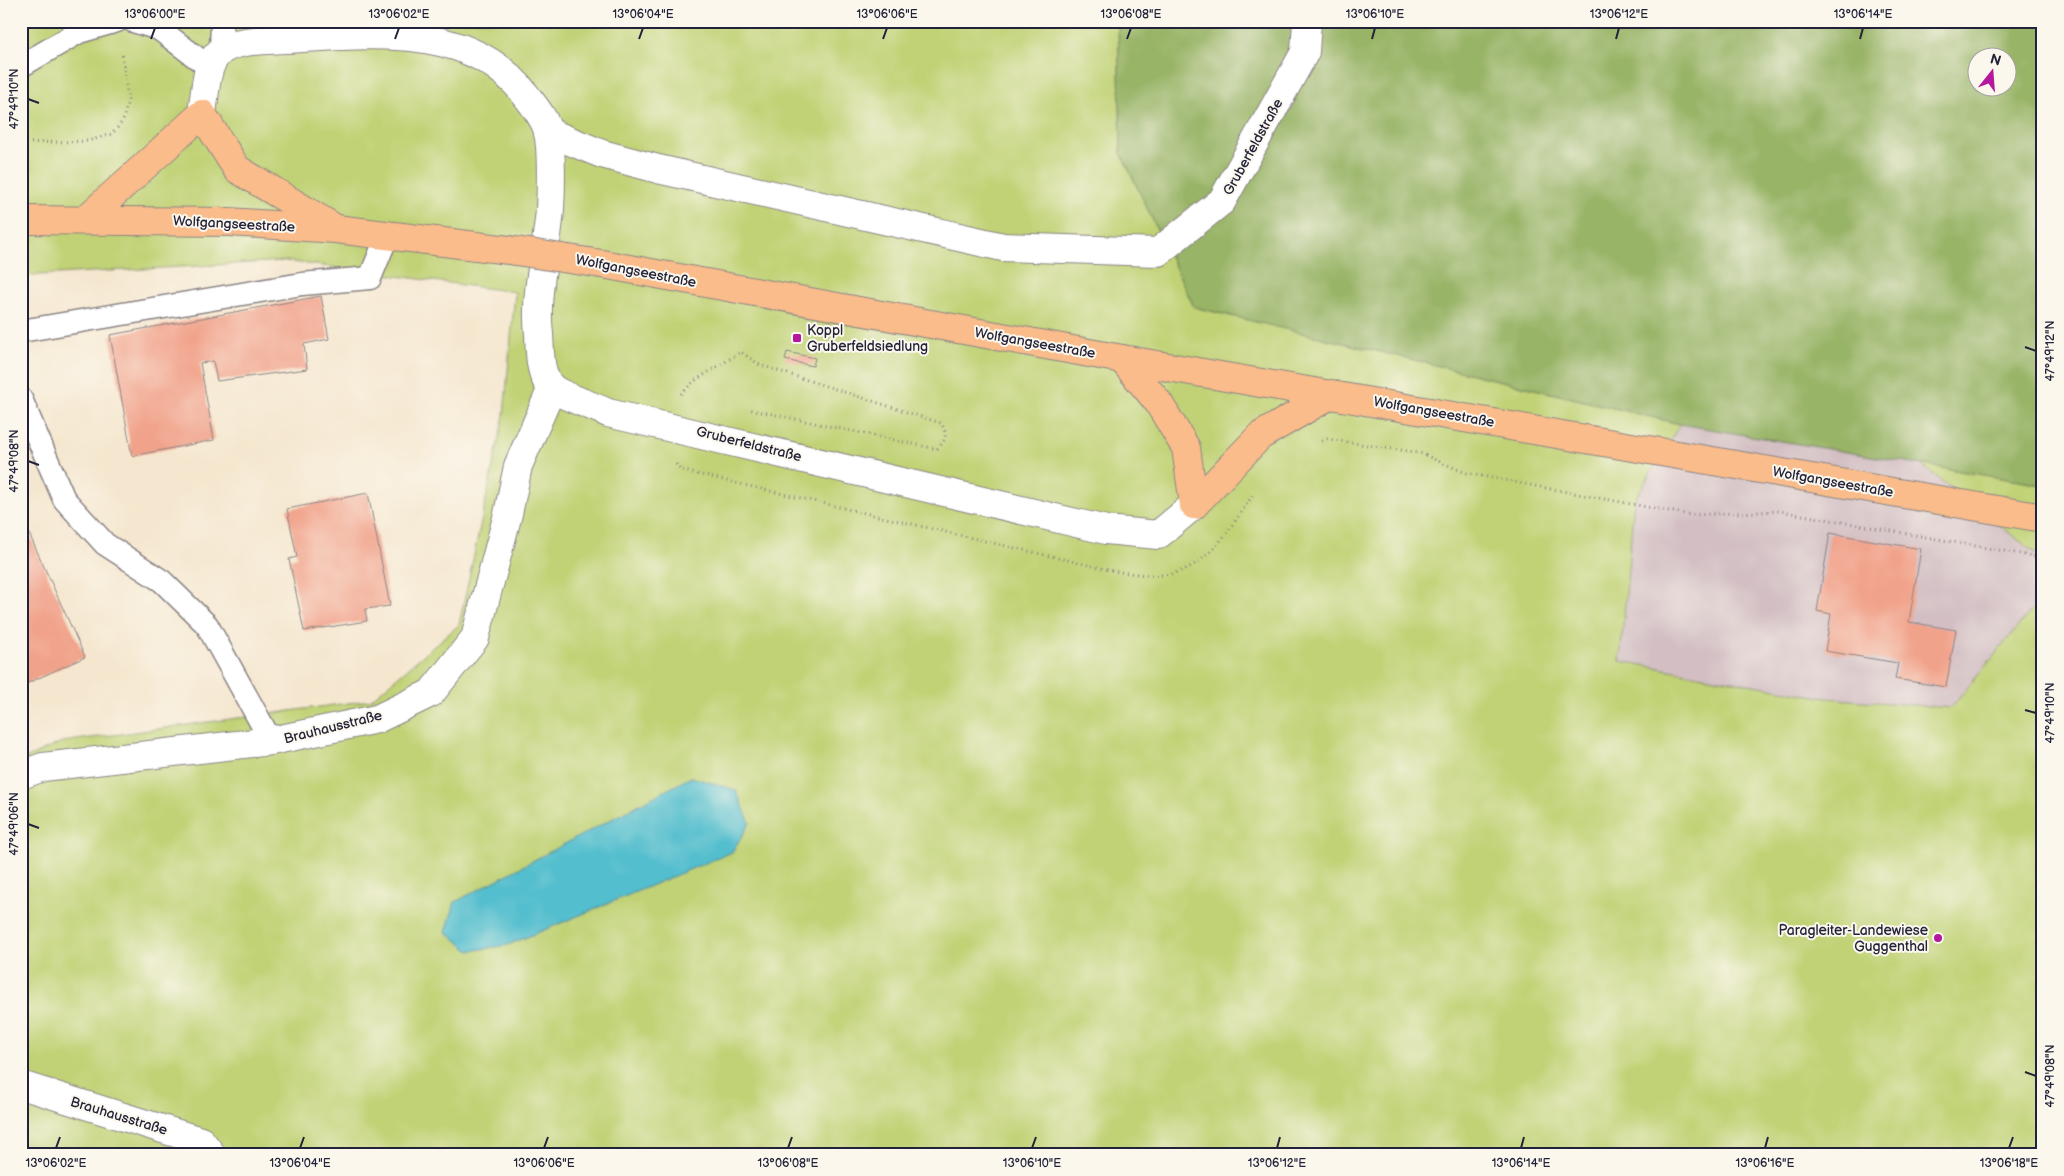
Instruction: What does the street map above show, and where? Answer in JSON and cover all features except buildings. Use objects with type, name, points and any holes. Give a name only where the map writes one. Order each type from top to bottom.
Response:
[{"type":"main road","points":[[86,219],[202,114],[237,169],[336,229]]},
{"type":"main road","name":"Wolfgangseestraße","points":[[21,220],[86,219],[229,222],[388,234],[509,250],[602,264],[1122,359],[2043,518]]},
{"type":"main road","points":[[1122,359],[1158,402],[1186,448],[1194,506]]},
{"type":"main road","points":[[1194,506],[1260,436],[1332,394]]},
{"type":"street","name":"Gruberfeldstraße","points":[[548,132],[602,154],[658,169],[1003,248],[1158,252],[1222,201],[1305,52],[1307,21]]},
{"type":"street","points":[[202,114],[215,58],[250,41],[394,35],[429,38],[462,48],[493,63],[520,88],[538,110],[548,132],[550,209],[536,311],[542,370],[552,388]]},
{"type":"street","name":"Gruberfeldstraße","points":[[552,388],[608,413],[668,425],[1106,530],[1158,535],[1194,506]]},
{"type":"street","name":"Brauhausstraße","points":[[21,775],[43,767],[271,742],[376,719],[431,693],[475,638],[508,514],[518,466],[552,388]]},
{"type":"street","name":"Brauhausstraße","points":[[21,1085],[201,1141],[212,1155]]},
{"type":"lane","points":[[21,66],[79,32],[117,21]]},
{"type":"lane","points":[[134,21],[159,29],[215,58],[222,21]]},
{"type":"lane","points":[[21,331],[302,284],[370,278],[388,234]]},
{"type":"lane","points":[[21,399],[64,499],[105,544],[162,581],[207,625],[271,742]]},
{"type":"path","points":[[21,143],[88,141],[112,134],[123,121],[128,100],[122,51]]},
{"type":"path","points":[[681,394],[694,381],[740,352],[760,365],[942,423],[946,431],[946,440],[937,449],[744,408]]},
{"type":"path","points":[[668,425],[668,451],[680,470],[1118,572],[1161,575],[1190,568],[1214,549],[1259,487]]},
{"type":"path","points":[[1319,442],[1327,439],[1420,453],[1466,473],[1690,515],[1780,511],[2043,558]]},
{"type":"shaded area","points":[[1680,424],[1920,464],[2043,559],[2043,596],[1951,708],[1826,698],[1620,661],[1634,501]]},
{"type":"green space","points":[[21,21],[1118,21],[1121,153],[1194,307],[1680,424],[1634,501],[1620,661],[1826,698],[1951,708],[2043,596],[2043,1155],[21,1155],[21,761],[62,742],[370,700],[459,625],[504,415],[515,292],[286,261],[21,276]]},
{"type":"green space","points":[[1118,21],[2043,21],[2043,485],[1680,424],[1194,307],[1121,153]]},
{"type":"green space","points":[[1920,464],[2043,485],[2043,559]]},
{"type":"water","points":[[691,777],[736,790],[750,823],[732,852],[508,945],[470,951],[446,932],[455,902]]},
{"type":"place","name":"Koppl Gruberfeldsiedlung","points":[[797,338]]},
{"type":"place","name":"Paragleiter-Landewiese Guggenthal","points":[[1938,938]]}]
